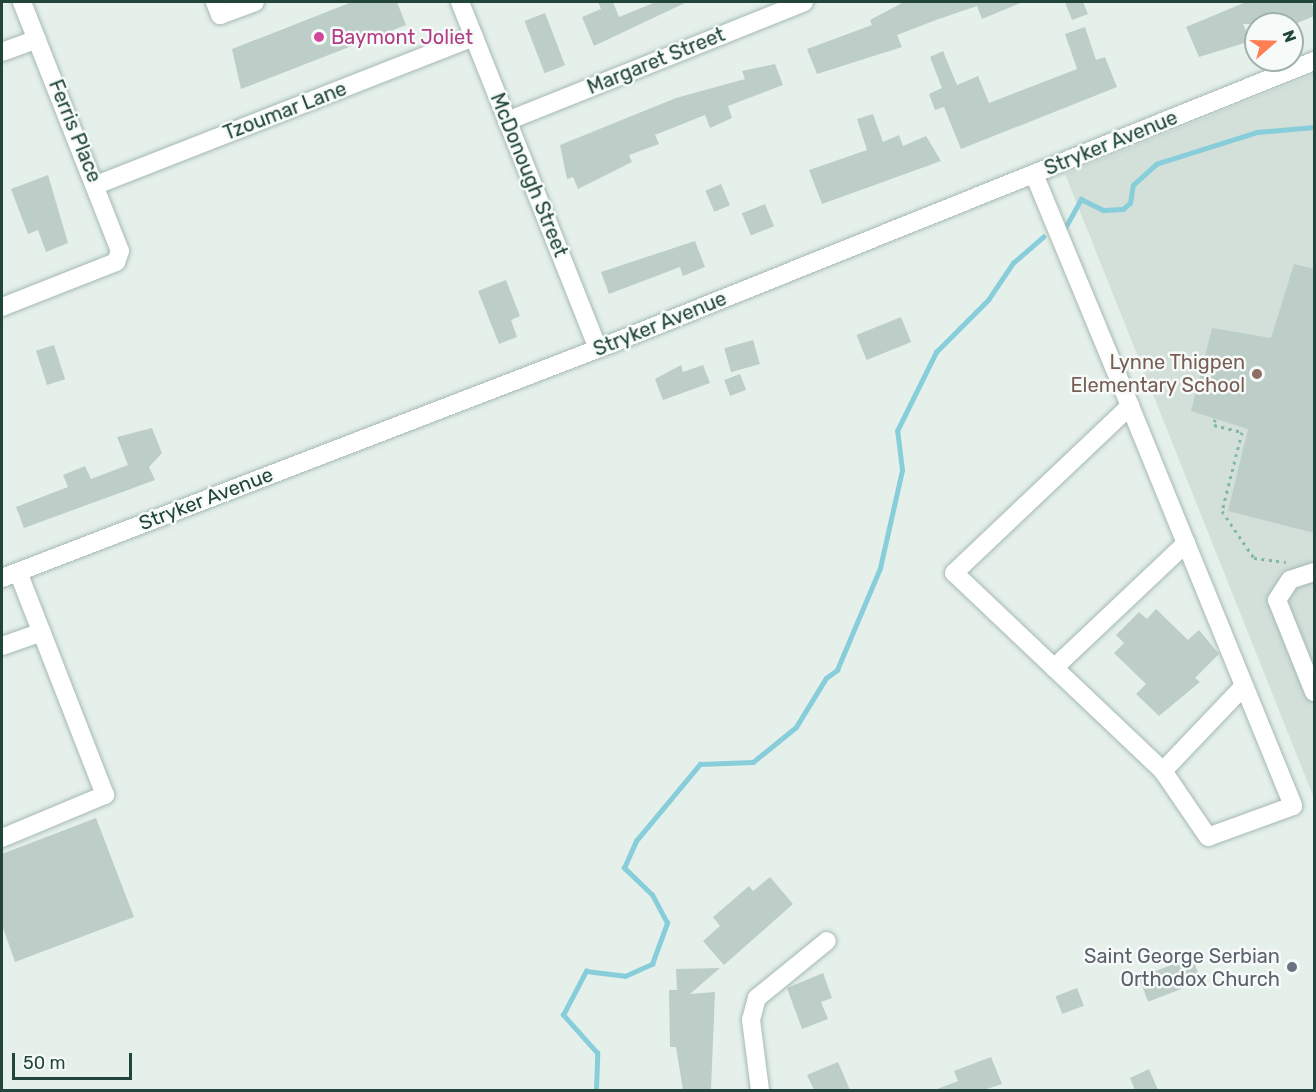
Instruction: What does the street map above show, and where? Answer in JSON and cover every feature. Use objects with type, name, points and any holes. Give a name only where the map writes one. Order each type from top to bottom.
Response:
[{"type":"street","name":"Ferris Place","points":[[2,307],[116,262],[120,242],[22,2]]},
{"type":"street","points":[[215,2],[220,15],[255,2]]},
{"type":"street","name":"McDonough Street","points":[[460,2],[598,349]]},
{"type":"street","name":"Margaret Street","points":[[507,121],[804,2]]},
{"type":"street","name":"Tzoumar Lane","points":[[96,185],[474,37]]},
{"type":"street","points":[[2,52],[37,39]]},
{"type":"street","name":"Stryker Avenue","points":[[10,575],[598,349],[1314,61]]},
{"type":"street","points":[[1034,174],[1130,406],[1293,806],[1208,837],[1163,771],[954,573],[1130,406]]},
{"type":"street","points":[[1054,668],[1186,543]]},
{"type":"street","points":[[1314,572],[1290,580],[1277,600],[1314,692]]},
{"type":"street","points":[[2,838],[105,795],[42,632],[10,575]]},
{"type":"street","points":[[2,646],[42,632]]},
{"type":"street","points":[[1163,771],[1244,686]]},
{"type":"street","points":[[760,1090],[751,1020],[758,998],[827,941]]},
{"type":"path","points":[[1215,419],[1214,425],[1242,432],[1222,511],[1254,558],[1286,562]]},
{"type":"shaded area","points":[[1314,74],[1314,798],[1065,174]]},
{"type":"building","name":"Baymont Joliet","points":[[352,2],[397,2],[406,25],[241,89],[232,49]]},
{"type":"building","points":[[598,2],[613,2],[619,17],[656,2],[687,2],[594,46],[582,17],[601,9]]},
{"type":"building","points":[[904,2],[1023,2],[982,19],[977,6],[936,20],[897,35],[902,47],[817,74],[807,49],[872,25],[870,20]]},
{"type":"building","points":[[1065,2],[1083,2],[1088,14],[1072,20]]},
{"type":"building","points":[[1246,2],[1312,2],[1314,16],[1304,20],[1304,12],[1244,12],[1244,43],[1199,57],[1186,27]]},
{"type":"building","points":[[545,13],[565,65],[545,73],[524,21]]},
{"type":"building","points":[[1085,27],[1096,60],[1105,57],[1117,87],[961,149],[944,107],[935,110],[929,94],[942,88],[930,57],[943,51],[957,85],[978,76],[989,103],[1077,69],[1065,34]]},
{"type":"building","points":[[775,64],[783,85],[728,106],[732,118],[710,128],[705,115],[655,135],[659,144],[629,155],[632,162],[578,189],[573,177],[567,179],[560,145],[676,98],[745,79],[742,71]]},
{"type":"building","points":[[873,114],[883,142],[899,135],[903,146],[926,136],[941,161],[822,204],[809,170],[867,150],[857,119]]},
{"type":"building","points":[[48,175],[68,243],[46,252],[38,230],[28,234],[11,189]]},
{"type":"building","points":[[721,184],[730,205],[714,212],[705,191]]},
{"type":"building","points":[[765,204],[774,226],[751,236],[742,213]]},
{"type":"building","points":[[695,241],[705,267],[683,276],[680,267],[609,294],[601,272]]},
{"type":"building","name":"Lynne Thigpen Elementary School","points":[[1294,264],[1314,269],[1314,533],[1228,511],[1248,429],[1191,411],[1212,328],[1271,338]]},
{"type":"building","points":[[506,280],[520,316],[511,320],[517,337],[499,344],[478,291]]},
{"type":"building","points":[[901,317],[911,342],[867,360],[856,335]]},
{"type":"building","points":[[753,340],[760,364],[731,372],[724,348]]},
{"type":"building","points":[[54,345],[65,379],[47,385],[36,351]]},
{"type":"building","points":[[681,365],[683,372],[703,365],[710,383],[663,400],[655,379]]},
{"type":"building","points":[[740,374],[746,390],[730,396],[724,380]]},
{"type":"building","points":[[152,428],[162,453],[149,467],[155,480],[24,528],[16,507],[68,487],[63,475],[85,466],[91,479],[128,465],[117,437]]},
{"type":"building","points":[[1156,609],[1188,640],[1199,630],[1219,654],[1195,678],[1200,682],[1159,716],[1136,694],[1146,684],[1114,653],[1124,643],[1116,635],[1139,612],[1147,619]]},
{"type":"building","points":[[96,818],[134,917],[15,962],[2,925],[2,854]]},
{"type":"building","points":[[770,877],[793,904],[724,965],[703,941],[720,926],[713,917],[749,886],[753,891]]},
{"type":"building","points":[[1192,957],[1201,981],[1148,1002],[1139,977]]},
{"type":"building","points":[[720,968],[690,994],[715,992],[711,1090],[683,1090],[676,1047],[670,1047],[669,990],[677,990],[676,969]]},
{"type":"building","points":[[823,973],[832,998],[821,1002],[828,1019],[802,1029],[787,988]]},
{"type":"building","points":[[1077,988],[1084,1006],[1062,1014],[1056,996]]},
{"type":"building","points":[[991,1057],[1002,1084],[984,1090],[935,1090],[958,1081],[954,1071]]},
{"type":"building","points":[[838,1062],[850,1090],[814,1090],[807,1075]]},
{"type":"building","points":[[1149,1069],[1158,1090],[1135,1090],[1130,1078]]},
{"type":"waterway","points":[[1065,228],[1081,199],[1104,210],[1123,209],[1130,203],[1133,185],[1156,164],[1257,132],[1314,127]]},
{"type":"waterway","points":[[596,1090],[597,1053],[563,1015],[586,971],[625,976],[652,964],[667,923],[652,895],[624,868],[636,841],[700,764],[753,762],[796,727],[826,678],[837,670],[880,568],[902,470],[897,431],[936,352],[988,300],[1013,263],[1043,237]]},
{"type":"place","name":"Baymont Joliet","points":[[319,37]]},
{"type":"place","name":"Lynne Thigpen Elementary School","points":[[1257,374]]},
{"type":"place","name":"Saint George Serbian Orthodox Church","points":[[1292,967]]}]
